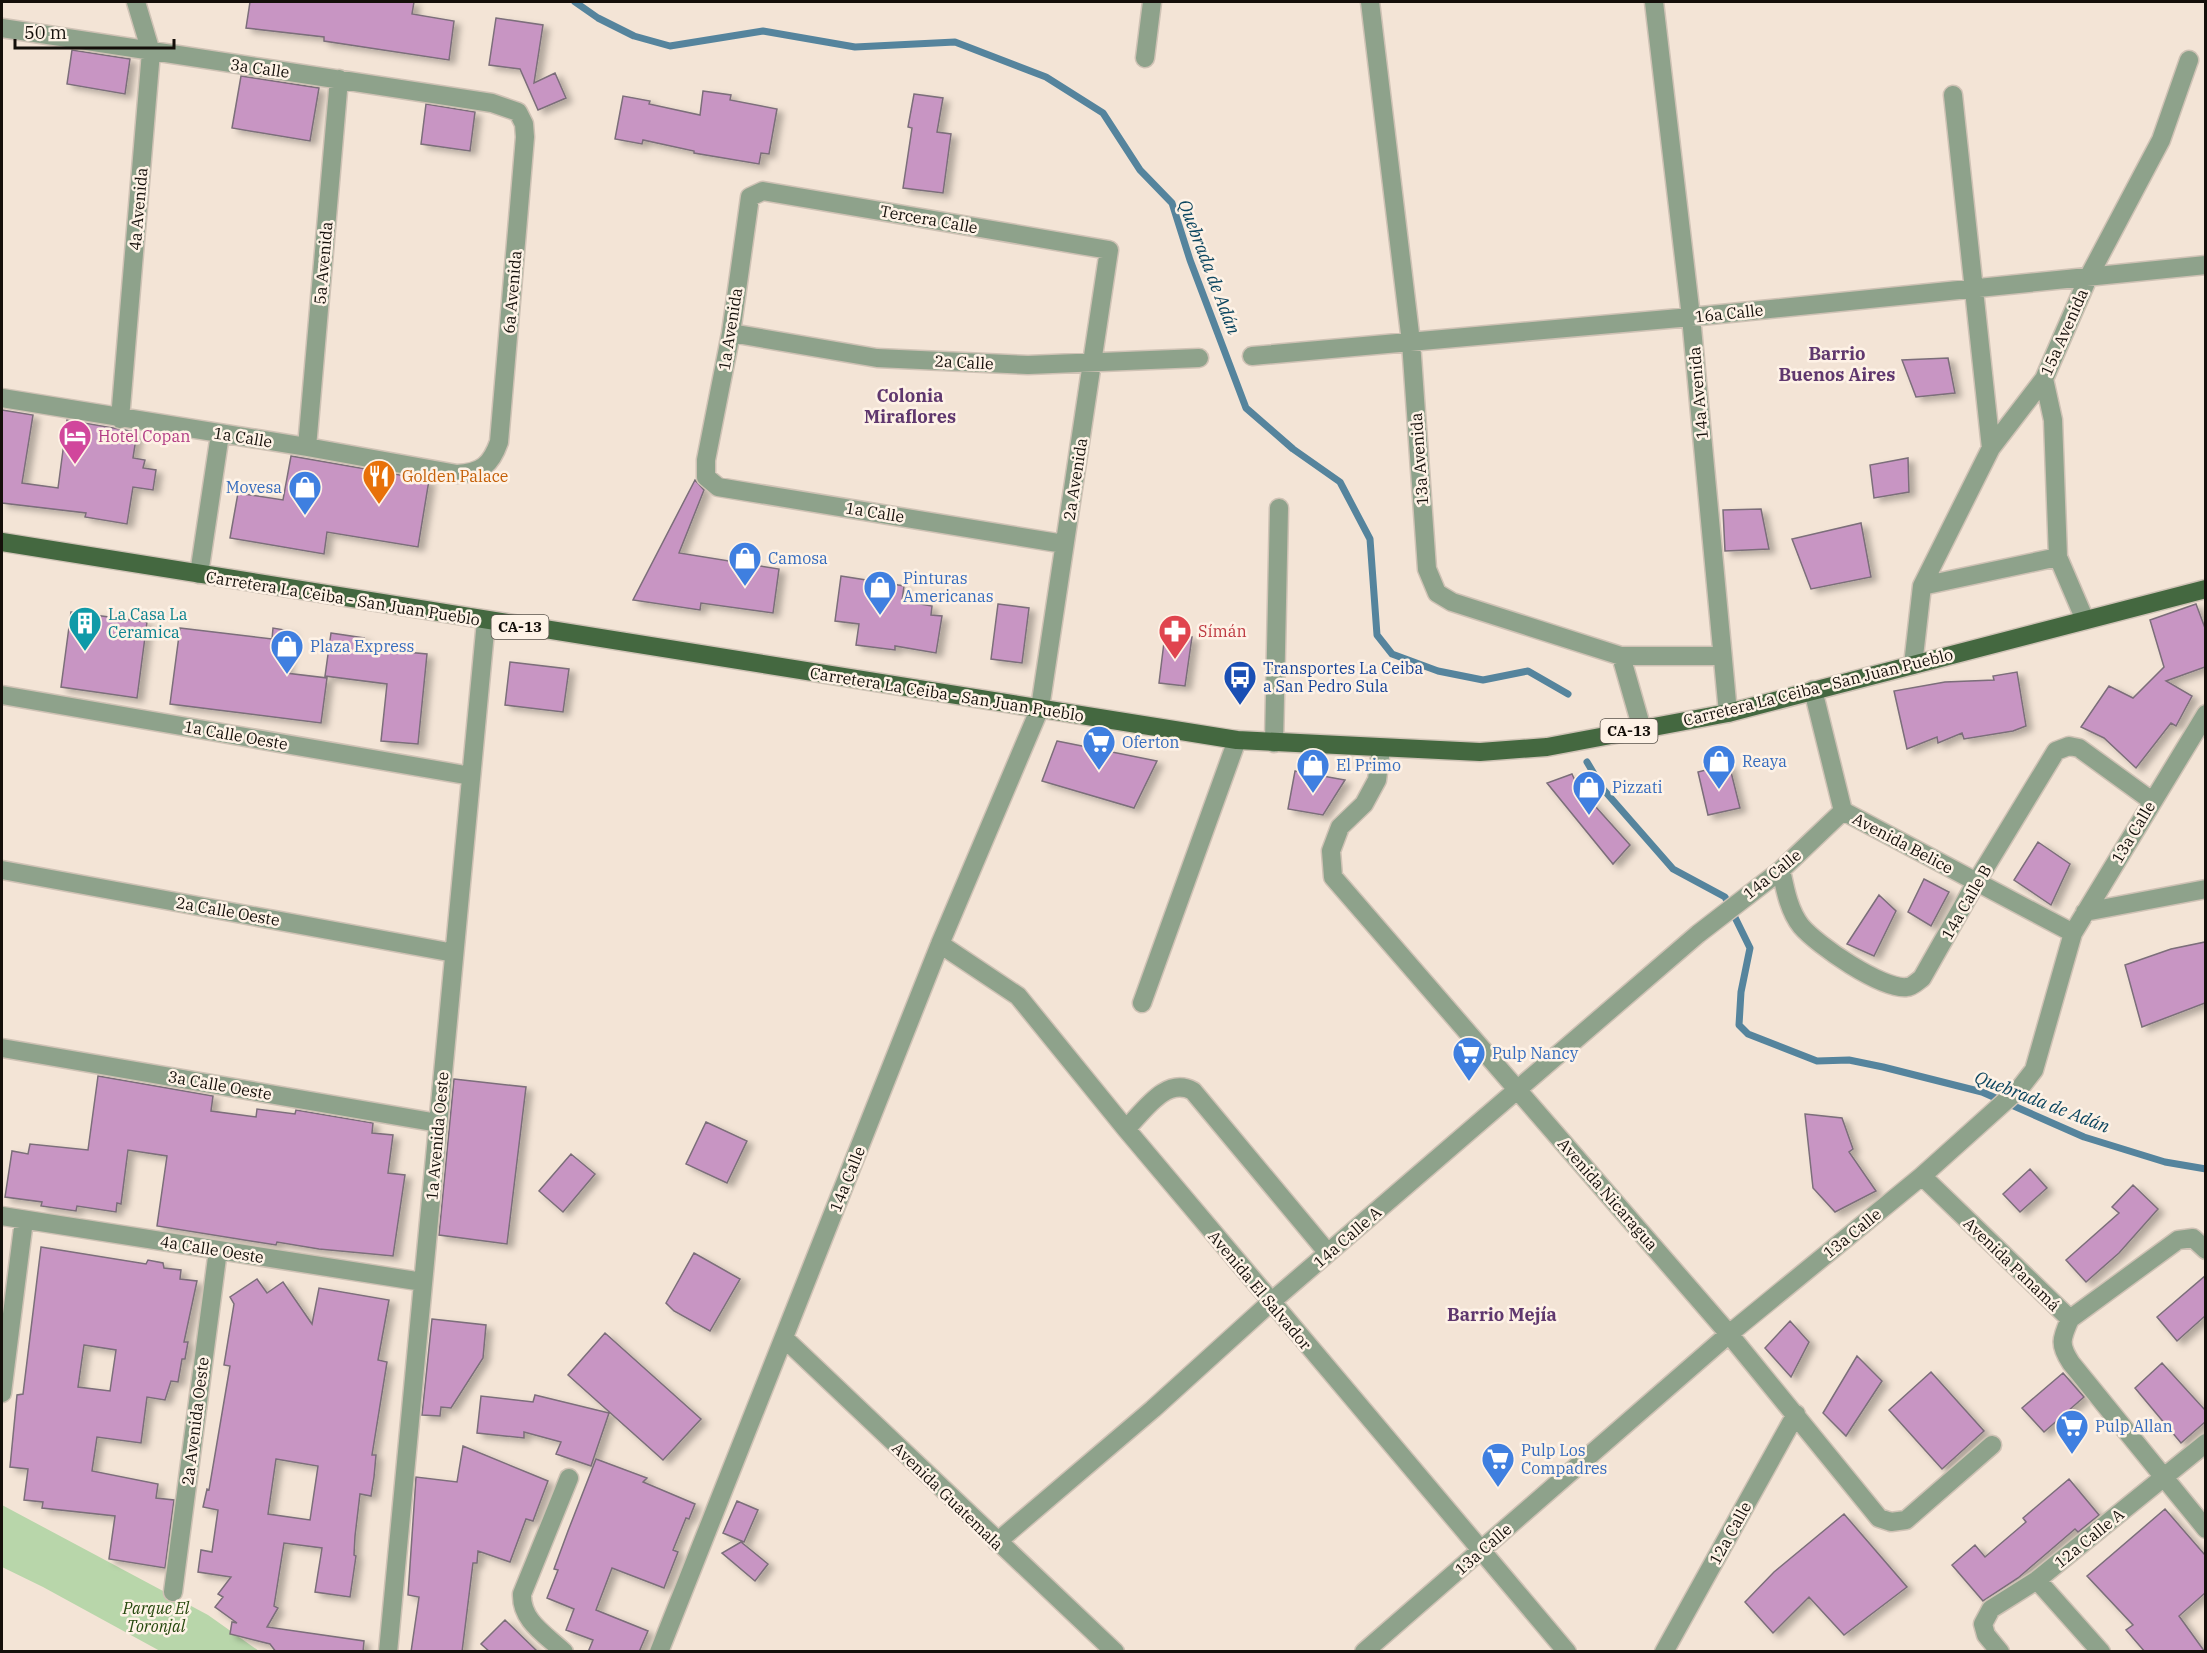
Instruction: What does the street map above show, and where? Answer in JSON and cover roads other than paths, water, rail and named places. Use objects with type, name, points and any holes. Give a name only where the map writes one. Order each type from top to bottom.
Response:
[{"type":"main road","name":"Carretera La Ceiba - San Juan Pueblo","points":[[2,542],[1237,740],[1480,752],[1547,747],[1728,713],[2205,589]]},
{"type":"street","name":"4a Avenida","points":[[120,419],[151,52],[136,2]]},
{"type":"street","points":[[1145,58],[1152,2]]},
{"type":"street","name":"13a Avenida","points":[[1370,2],[1411,342],[1426,569],[1432,586],[1452,602],[1621,656],[1722,656]]},
{"type":"street","name":"14a Avenida","points":[[1654,2],[1691,317],[1728,713]]},
{"type":"street","name":"3a Calle","points":[[2,28],[492,103],[518,112]]},
{"type":"street","name":"15a Avenida","points":[[1913,665],[1922,586],[1991,448],[2044,379],[2088,278],[2162,140],[2189,60]]},
{"type":"street","name":"5a Avenida","points":[[307,447],[339,79]]},
{"type":"street","points":[[1953,95],[1991,448]]},
{"type":"street","name":"6a Avenida","points":[[484,468],[494,458],[499,442],[525,137],[524,124],[518,112]]},
{"type":"street","name":"Tercera Calle","points":[[750,197],[763,191],[1109,250]]},
{"type":"street","name":"1a Avenida","points":[[706,460],[731,333],[750,197]]},
{"type":"street","name":"2a Avenida","points":[[1040,708],[1064,543],[1094,364],[1109,250]]},
{"type":"street","name":"16a Calle","points":[[1251,356],[1691,317],[1974,287],[2205,266]]},
{"type":"street","name":"2a Calle","points":[[731,333],[877,358],[1028,365],[1198,358]]},
{"type":"street","points":[[2044,379],[2053,420],[2058,557],[2085,620]]},
{"type":"street","name":"1a Calle","points":[[2,398],[120,419],[307,447],[457,474],[472,474],[484,468]]},
{"type":"street","points":[[199,574],[220,434]]},
{"type":"street","name":"1a Calle","points":[[706,460],[706,477],[718,487],[1064,543]]},
{"type":"street","points":[[1274,743],[1279,508]]},
{"type":"street","points":[[1922,586],[2058,557]]},
{"type":"street","name":"1a Avenida Oeste","points":[[388,1652],[486,621]]},
{"type":"street","points":[[1621,656],[1642,729]]},
{"type":"street","name":"Avenida Belice","points":[[1813,690],[1843,811],[2073,933]]},
{"type":"street","name":"1a Calle Oeste","points":[[2,695],[471,776]]},
{"type":"street","name":"14a Calle","points":[[659,1652],[940,944],[1040,708]]},
{"type":"street","name":"13a Calle","points":[[1364,1652],[1729,1334],[1922,1176],[2020,1088],[2034,1070],[2073,933],[2205,714]]},
{"type":"street","points":[[1142,1003],[1237,740]]},
{"type":"street","name":"14a Calle B","points":[[1781,870],[1786,896],[1800,925],[1827,951],[1890,985],[1908,988],[1922,978],[2056,751],[2069,746],[2079,748],[2152,801]]},
{"type":"street","name":"Avenida Nicaragua","points":[[1381,748],[1377,780],[1364,804],[1340,827],[1331,851],[1332,877],[1729,1334],[1879,1518],[1891,1522],[1905,1520],[1992,1445]]},
{"type":"street","name":"14a Calle","points":[[1698,934],[1781,870],[1843,811]]},
{"type":"street","name":"2a Calle Oeste","points":[[2,870],[454,953]]},
{"type":"street","points":[[2085,912],[2205,889]]},
{"type":"street","name":"14a Calle A","points":[[997,1542],[1698,934]]},
{"type":"street","name":"Avenida El Salvador","points":[[940,944],[1018,996],[1126,1129],[1480,1552],[1567,1652]]},
{"type":"street","name":"3a Calle Oeste","points":[[2,1048],[438,1123]]},
{"type":"street","points":[[1126,1129],[1168,1088],[1182,1085],[1193,1091],[1328,1253]]},
{"type":"street","name":"Avenida Panamá","points":[[1922,1176],[2070,1319],[2062,1336],[2062,1350],[2205,1529]]},
{"type":"street","name":"4a Calle Oeste","points":[[2,1216],[423,1282]]},
{"type":"street","points":[[2,1393],[24,1220]]},
{"type":"street","points":[[2070,1319],[2178,1240],[2193,1238],[2205,1250]]},
{"type":"street","name":"2a Avenida Oeste","points":[[173,1592],[218,1250]]},
{"type":"street","name":"Avenida Guatemala","points":[[784,1338],[1115,1652]]},
{"type":"street","name":"12a Calle","points":[[1664,1652],[1796,1414]]},
{"type":"street","name":"12a Calle A","points":[[2000,1652],[1986,1635],[1983,1624],[1991,1609],[2037,1580],[2205,1443]]},
{"type":"street","points":[[564,1652],[525,1617],[521,1606],[522,1594],[569,1478]]},
{"type":"street","points":[[2037,1580],[2101,1652]]},
{"type":"waterway","name":"Quebrada de Adán","points":[[575,2],[598,18],[634,36],[670,46],[763,31],[855,47],[955,42],[1046,77],[1103,113],[1140,170],[1172,203],[1190,260],[1246,408],[1293,449],[1340,482],[1370,539],[1377,635],[1392,654],[1438,671],[1483,680],[1528,671],[1568,694]]},
{"type":"waterway","name":"Quebrada de Adán","points":[[1587,762],[1603,789],[1673,869],[1725,897],[1750,948],[1741,992],[1739,1025],[1748,1034],[1817,1061],[1849,1060],[1982,1092],[2084,1137],[2165,1162],[2206,1169]]},
{"type":"place","name":"Hotel Copan","points":[[75,465]]},
{"type":"place","name":"Golden Palace","points":[[379,505]]},
{"type":"place","name":"Movesa","points":[[305,516]]},
{"type":"place","name":"Camosa","points":[[745,587]]},
{"type":"place","name":"Pinturas Americanas","points":[[880,616]]},
{"type":"place","name":"La Casa La Ceramica","points":[[85,652]]},
{"type":"place","name":"Símán","points":[[1175,660]]},
{"type":"place","name":"Plaza Express","points":[[287,675]]},
{"type":"place","name":"Transportes La Ceiba a San Pedro Sula","points":[[1240,706]]},
{"type":"place","name":"Oferton","points":[[1099,771]]},
{"type":"place","name":"Reaya","points":[[1719,790]]},
{"type":"place","name":"El Primo","points":[[1313,794]]},
{"type":"place","name":"Pizzati","points":[[1589,816]]},
{"type":"place","name":"Pulp Nancy","points":[[1469,1082]]},
{"type":"place","name":"Pulp Allan","points":[[2072,1455]]},
{"type":"place","name":"Pulp Los Compadres","points":[[1498,1488]]},
{"type":"district","name":"Barrio Buenos Aires","points":[[1837,364]]},
{"type":"district","name":"Colonia Miraflores","points":[[910,406]]},
{"type":"district","name":"Barrio Mejía","points":[[1502,1315]]},
{"type":"park label","name":"Parque El Toronjal","points":[[156,1617]]}]
